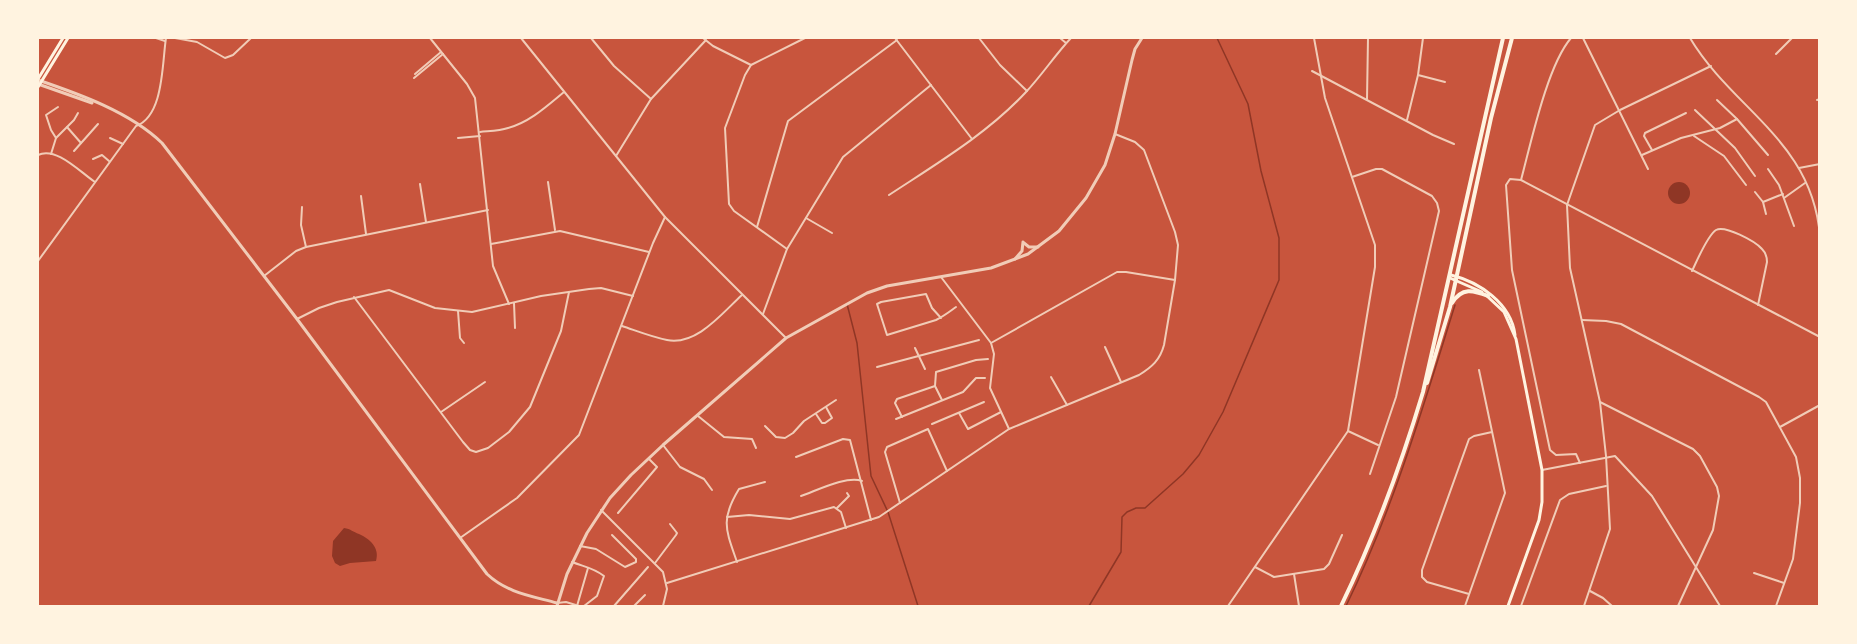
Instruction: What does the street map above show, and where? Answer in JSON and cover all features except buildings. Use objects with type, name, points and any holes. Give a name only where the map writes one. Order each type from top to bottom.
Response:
[{"type":"main road","points":[[38,83],[63,38]]},
{"type":"main road","points":[[38,83],[68,38]]},
{"type":"main road","points":[[1423,392],[1503,38]]},
{"type":"main road","points":[[1341,606],[1378,522],[1432,369],[1450,307],[1491,118],[1512,38]]},
{"type":"main road","points":[[1450,277],[1478,286],[1499,302],[1511,319],[1542,470],[1542,502],[1539,520],[1508,606]]},
{"type":"main road","points":[[1456,278],[1488,296],[1504,312],[1516,339]]},
{"type":"main road","points":[[1450,307],[1456,296],[1464,291],[1474,291],[1488,296]]},
{"type":"street","points":[[38,261],[136,126],[151,114],[156,105],[165,39],[156,38]]},
{"type":"street","points":[[175,38],[196,42],[222,57],[230,57],[251,38]]},
{"type":"street","points":[[196,42],[199,38]]},
{"type":"street","points":[[430,38],[473,92],[480,134],[494,270],[509,304]]},
{"type":"street","points":[[520,38],[665,217],[786,338]]},
{"type":"street","points":[[591,38],[614,66],[651,99]]},
{"type":"street","points":[[787,249],[730,207],[725,135],[726,126],[751,65],[805,38]]},
{"type":"street","points":[[979,38],[1000,65],[1027,91]]},
{"type":"street","points":[[1060,38],[1066,43]]},
{"type":"street","points":[[889,195],[972,139],[1027,91],[1071,38]]},
{"type":"street","points":[[557,604],[580,546],[601,510],[631,475],[786,338],[867,292],[887,286],[991,268],[1014,261],[1039,248],[1067,223],[1094,188],[1105,165],[1115,134],[1135,49],[1142,38]]},
{"type":"street","points":[[1228,606],[1348,431],[1376,256],[1375,245],[1329,110],[1320,76],[1314,38]]},
{"type":"street","points":[[1367,99],[1368,38]]},
{"type":"street","points":[[1407,120],[1418,75],[1423,38]]},
{"type":"street","points":[[1521,180],[1550,77],[1570,38]]},
{"type":"street","points":[[1583,38],[1648,169]]},
{"type":"street","points":[[1690,38],[1710,66],[1776,135],[1798,168],[1817,220],[1820,237]]},
{"type":"street","points":[[1776,54],[1792,38]]},
{"type":"street","points":[[616,157],[651,99],[704,39],[751,65]]},
{"type":"street","points":[[757,227],[788,121],[896,39],[972,139]]},
{"type":"street","points":[[414,76],[442,53]]},
{"type":"street","points":[[1584,606],[1609,534],[1606,456],[1600,402],[1569,259],[1567,205],[1594,127],[1620,110],[1710,66]]},
{"type":"street","points":[[1312,71],[1454,144]]},
{"type":"street","points":[[1418,75],[1445,82]]},
{"type":"street","points":[[38,83],[79,100],[100,105],[141,124],[162,143],[297,319],[487,574],[498,584],[515,592],[557,604],[566,602],[577,606],[588,568]]},
{"type":"street","points":[[763,314],[787,249],[845,154],[931,86]]},
{"type":"street","points":[[458,138],[509,128],[528,120],[564,92]]},
{"type":"street","points":[[1717,100],[1768,155]]},
{"type":"street","points":[[56,138],[46,115],[58,107]]},
{"type":"street","points":[[1695,110],[1735,148],[1755,176]]},
{"type":"street","points":[[51,154],[56,138],[78,113]]},
{"type":"street","points":[[1652,150],[1644,136],[1645,133],[1686,113]]},
{"type":"street","points":[[1642,155],[1681,138],[1715,129],[1737,119]]},
{"type":"street","points":[[74,151],[98,123]]},
{"type":"street","points":[[67,127],[81,143]]},
{"type":"street","points":[[667,583],[871,520],[1009,429],[1148,370],[1160,356],[1175,280],[1178,254],[1175,232],[1147,156],[1138,145],[1115,134]]},
{"type":"street","points":[[1693,135],[1724,156],[1746,184]]},
{"type":"street","points":[[110,138],[123,144]]},
{"type":"street","points":[[38,155],[43,153],[59,157],[95,182]]},
{"type":"street","points":[[93,159],[102,155],[110,161]]},
{"type":"street","points":[[1798,168],[1820,164]]},
{"type":"street","points":[[1352,177],[1376,169],[1382,170],[1432,196],[1439,211],[1396,397],[1370,474]]},
{"type":"street","points":[[1768,169],[1776,179],[1794,226]]},
{"type":"street","points":[[1580,463],[1576,453],[1556,455],[1550,450],[1511,263],[1506,185],[1510,179],[1521,180],[1820,337]]},
{"type":"street","points":[[548,182],[555,231]]},
{"type":"street","points":[[1763,202],[1783,196],[1805,183]]},
{"type":"street","points":[[420,184],[426,222]]},
{"type":"street","points":[[1755,192],[1763,202],[1766,214]]},
{"type":"street","points":[[361,196],[366,234]]},
{"type":"street","points":[[302,207],[301,225],[306,247]]},
{"type":"street","points":[[264,276],[296,251],[306,247],[488,210]]},
{"type":"street","points":[[460,538],[517,498],[578,438],[665,217]]},
{"type":"street","points":[[806,218],[832,233]]},
{"type":"street","points":[[1692,271],[1713,233],[1722,228],[1729,229],[1760,246],[1765,252],[1767,262],[1758,305]]},
{"type":"street","points":[[491,244],[565,231],[650,252]]},
{"type":"street","points":[[1014,261],[1022,251],[1023,242],[1029,248],[1039,248]]},
{"type":"street","points":[[991,343],[1117,273],[1126,272],[1175,280]]},
{"type":"street","points":[[940,277],[991,343],[994,354],[989,385],[1009,429]]},
{"type":"street","points":[[297,319],[319,308],[354,297],[388,290],[435,308],[478,312],[569,292],[601,288],[633,296]]},
{"type":"street","points":[[354,297],[468,448],[479,452],[488,448],[508,432],[530,407],[561,331],[569,292]]},
{"type":"street","points":[[622,326],[667,340],[686,338],[701,332],[743,294]]},
{"type":"street","points":[[941,318],[932,308],[926,294],[877,304],[886,335],[941,318],[956,307]]},
{"type":"street","points":[[513,303],[515,328]]},
{"type":"street","points":[[458,311],[460,338],[464,343]]},
{"type":"street","points":[[1582,320],[1621,324],[1766,402],[1796,457],[1800,478],[1800,503],[1794,553],[1776,606]]},
{"type":"street","points":[[877,367],[979,340]]},
{"type":"street","points":[[1105,347],[1121,382]]},
{"type":"street","points":[[915,348],[925,369]]},
{"type":"street","points":[[942,400],[935,386],[936,372],[976,360],[988,359]]},
{"type":"street","points":[[1465,606],[1504,497],[1479,370]]},
{"type":"street","points":[[1051,377],[1067,405]]},
{"type":"street","points":[[896,419],[963,392],[976,378],[985,378]]},
{"type":"street","points":[[441,412],[485,382]]},
{"type":"street","points":[[902,417],[895,403],[897,399],[935,386]]},
{"type":"street","points":[[765,426],[776,437],[785,438],[836,400]]},
{"type":"street","points":[[932,424],[984,402]]},
{"type":"street","points":[[1600,402],[1694,449],[1717,487],[1719,496],[1715,526],[1678,606]]},
{"type":"street","points":[[1780,427],[1820,405]]},
{"type":"street","points":[[816,414],[822,423],[825,423],[832,418],[826,407]]},
{"type":"street","points":[[959,413],[968,429],[1001,412]]},
{"type":"street","points":[[697,415],[724,437],[752,440],[756,448]]},
{"type":"street","points":[[900,503],[885,452],[887,447],[928,429],[947,471]]},
{"type":"street","points":[[1348,431],[1379,445]]},
{"type":"street","points":[[1470,594],[1427,582],[1422,577],[1422,570],[1467,442],[1472,437],[1492,432]]},
{"type":"street","points":[[795,457],[848,438],[862,481],[871,520]]},
{"type":"street","points":[[663,445],[680,467],[704,479],[712,490]]},
{"type":"street","points":[[1542,470],[1606,456],[1613,455],[1617,458],[1647,490],[1720,606]]},
{"type":"street","points":[[618,513],[657,467],[649,459]]},
{"type":"street","points":[[801,496],[844,481],[854,479],[862,481]]},
{"type":"street","points":[[736,562],[725,526],[727,517],[739,489],[765,482]]},
{"type":"street","points":[[1521,606],[1560,500],[1569,494],[1607,486]]},
{"type":"street","points":[[727,517],[749,515],[790,519],[837,508],[849,498],[847,493]]},
{"type":"street","points":[[837,508],[841,512],[846,528]]},
{"type":"street","points":[[601,510],[663,572],[667,583],[663,606]]},
{"type":"street","points":[[655,563],[677,533],[670,524]]},
{"type":"street","points":[[580,546],[596,549],[625,567],[636,562],[636,559],[612,535]]},
{"type":"street","points":[[1255,567],[1274,577],[1326,568],[1342,535]]},
{"type":"street","points":[[572,562],[595,568],[605,579],[597,596],[584,606]]},
{"type":"street","points":[[614,606],[648,567]]},
{"type":"street","points":[[1755,573],[1784,583]]},
{"type":"street","points":[[1294,574],[1299,606]]},
{"type":"street","points":[[1590,590],[1612,606]]},
{"type":"street","points":[[634,606],[645,595]]},
{"type":"shaded area","points":[[1679,182],[1687,185],[1690,193],[1687,201],[1679,204],[1671,201],[1668,193],[1671,185]]},
{"type":"shaded area","points":[[344,528],[370,541],[377,552],[376,561],[340,566],[335,563],[332,556],[333,541]]},
{"type":"waterway","points":[[1089,606],[1121,552],[1122,517],[1136,508],[1145,508],[1183,474],[1199,455],[1223,412],[1279,280],[1279,238],[1261,171],[1248,104],[1217,38]]},
{"type":"waterway","points":[[847,304],[857,343],[871,476],[888,512],[918,606]]},
{"type":"waterway","points":[[1346,606],[1393,495],[1455,305]]}]
